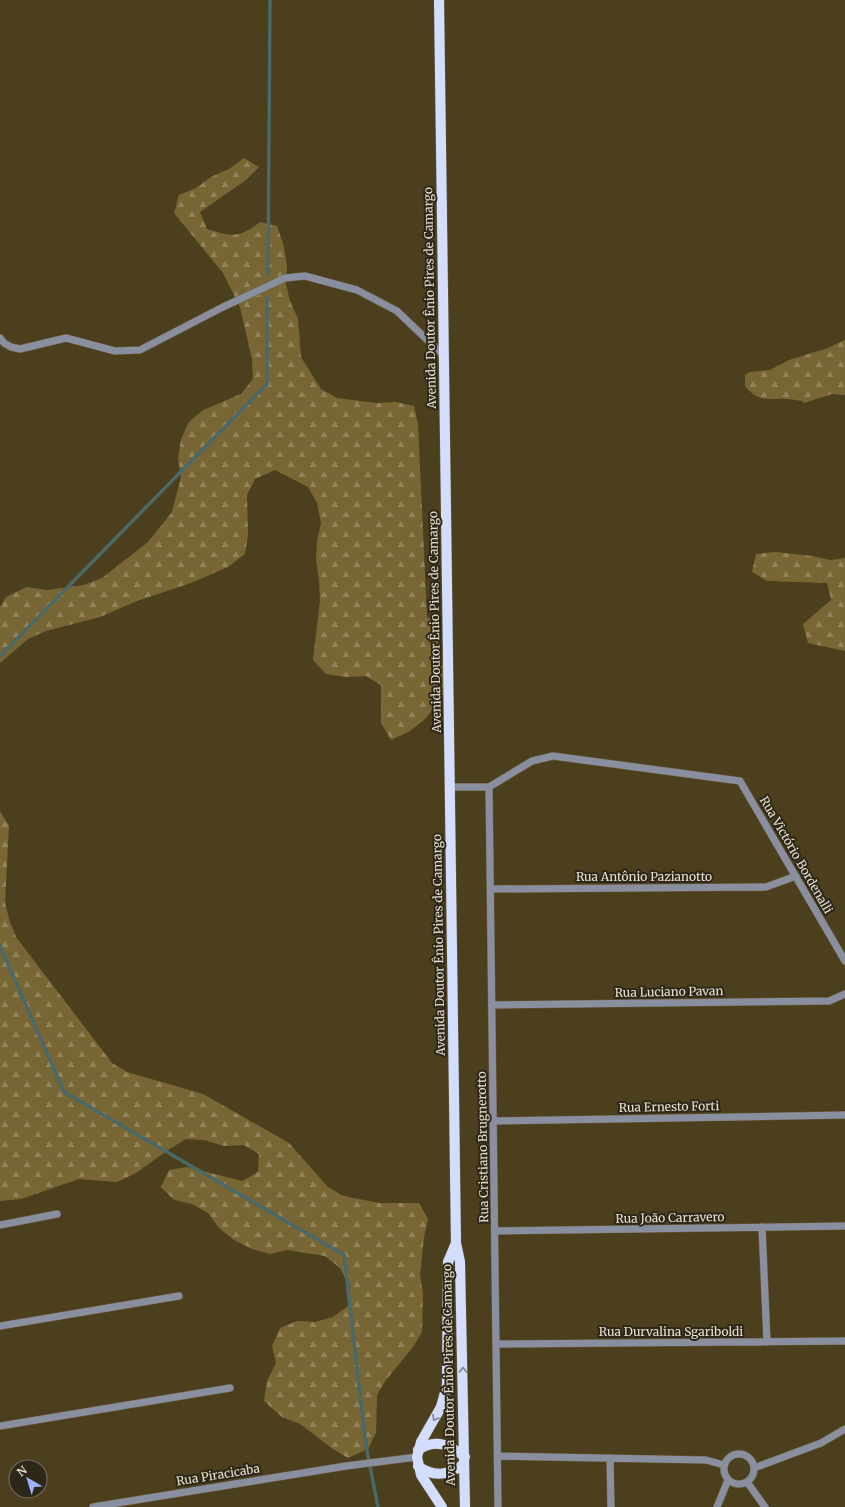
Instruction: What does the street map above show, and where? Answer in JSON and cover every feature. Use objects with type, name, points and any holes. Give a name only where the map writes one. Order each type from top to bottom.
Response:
[{"type":"main road","name":"Avenida Doutor Ênio Pires de Camargo","points":[[439,0],[451,787],[456,1243],[460,1262],[465,1507]]},
{"type":"main road","name":"Avenida Doutor Ênio Pires de Camargo","points":[[442,1507],[424,1483],[418,1458],[424,1435],[441,1407],[447,1384],[448,1262],[456,1243]]},
{"type":"main road","points":[[441,1443],[454,1448],[465,1460],[452,1472],[440,1475],[428,1472],[418,1458],[429,1444],[441,1443]]},
{"type":"street","points":[[0,338],[4,343],[11,347],[20,349],[66,338],[115,351],[140,350],[223,307],[285,278],[305,276],[357,290],[397,311],[444,356]]},
{"type":"street","name":"Rua Victório Bordenalli","points":[[489,787],[532,761],[553,756],[740,781],[845,961]]},
{"type":"street","points":[[451,787],[489,787]]},
{"type":"street","name":"Rua Cristiano Brugnerotto","points":[[489,787],[498,1507]]},
{"type":"street","name":"Rua Antônio Pazianotto","points":[[491,889],[766,887],[796,876]]},
{"type":"street","name":"Rua Luciano Pavan","points":[[492,1005],[829,1001],[845,994]]},
{"type":"street","name":"Rua Ernesto Forti","points":[[494,1121],[845,1115]]},
{"type":"street","points":[[0,1225],[57,1214]]},
{"type":"street","name":"Rua João Carravero","points":[[495,1231],[845,1226]]},
{"type":"street","points":[[762,1227],[767,1342]]},
{"type":"street","points":[[0,1326],[179,1296]]},
{"type":"street","name":"Rua Durvalina Sgariboldi","points":[[496,1344],[845,1341]]},
{"type":"street","points":[[0,1426],[230,1388]]},
{"type":"street","points":[[754,1468],[821,1443],[845,1430]]},
{"type":"street","points":[[740,1454],[750,1459],[754,1468],[753,1474],[747,1482],[737,1484],[728,1480],[725,1475],[724,1465],[731,1457],[740,1454]]},
{"type":"street","points":[[498,1456],[706,1460],[724,1465]]},
{"type":"street","name":"Rua Piracicaba","points":[[93,1507],[346,1466],[418,1458]]},
{"type":"street","points":[[610,1458],[611,1507]]},
{"type":"street","points":[[717,1507],[728,1480]]},
{"type":"street","points":[[747,1482],[765,1507]]},
{"type":"green space","points":[[244,158],[259,167],[246,180],[200,212],[207,229],[229,235],[246,231],[260,222],[277,226],[284,247],[287,266],[286,284],[290,301],[298,319],[301,357],[321,389],[337,398],[376,403],[396,402],[414,406],[418,424],[427,618],[429,617],[437,634],[446,689],[437,704],[425,719],[410,731],[391,740],[381,723],[381,685],[366,676],[346,677],[326,674],[313,660],[320,600],[316,559],[317,541],[321,523],[317,503],[308,487],[275,470],[255,479],[247,495],[248,535],[245,554],[228,567],[191,583],[137,601],[100,617],[46,631],[28,639],[0,663],[0,607],[6,597],[27,587],[47,590],[84,585],[102,578],[148,542],[172,512],[181,477],[178,459],[181,439],[189,422],[203,410],[241,394],[253,379],[252,359],[240,307],[223,273],[174,213],[179,195],[196,188],[211,177],[229,169]]},
{"type":"green space","points":[[845,340],[845,395],[832,394],[804,403],[802,401],[790,399],[770,399],[758,397],[749,391],[745,386],[745,375],[750,372],[770,370],[789,360],[828,348]]},
{"type":"green space","points":[[775,552],[812,556],[830,560],[845,558],[845,651],[808,643],[803,624],[831,600],[827,583],[767,581],[752,572],[756,554]]},
{"type":"green space","points":[[0,811],[9,826],[5,902],[9,919],[16,937],[112,1063],[127,1072],[203,1094],[289,1143],[328,1187],[343,1196],[380,1203],[419,1203],[428,1219],[424,1237],[420,1275],[423,1293],[422,1332],[413,1347],[386,1380],[377,1395],[376,1433],[368,1449],[348,1458],[333,1449],[300,1424],[282,1417],[264,1401],[267,1381],[276,1363],[272,1346],[280,1328],[297,1321],[315,1322],[333,1317],[348,1306],[350,1287],[340,1268],[325,1256],[287,1250],[270,1254],[252,1249],[234,1240],[219,1228],[208,1213],[192,1204],[174,1200],[161,1187],[169,1170],[187,1167],[242,1181],[258,1172],[259,1154],[244,1145],[224,1146],[204,1140],[186,1139],[136,1173],[117,1182],[79,1179],[21,1199],[0,1201]]},
{"type":"waterway","points":[[268,274],[270,0]]},
{"type":"waterway","points":[[0,656],[267,384],[267,297]]},
{"type":"waterway","points":[[0,946],[64,1092],[344,1255],[366,1446],[378,1507]]}]
